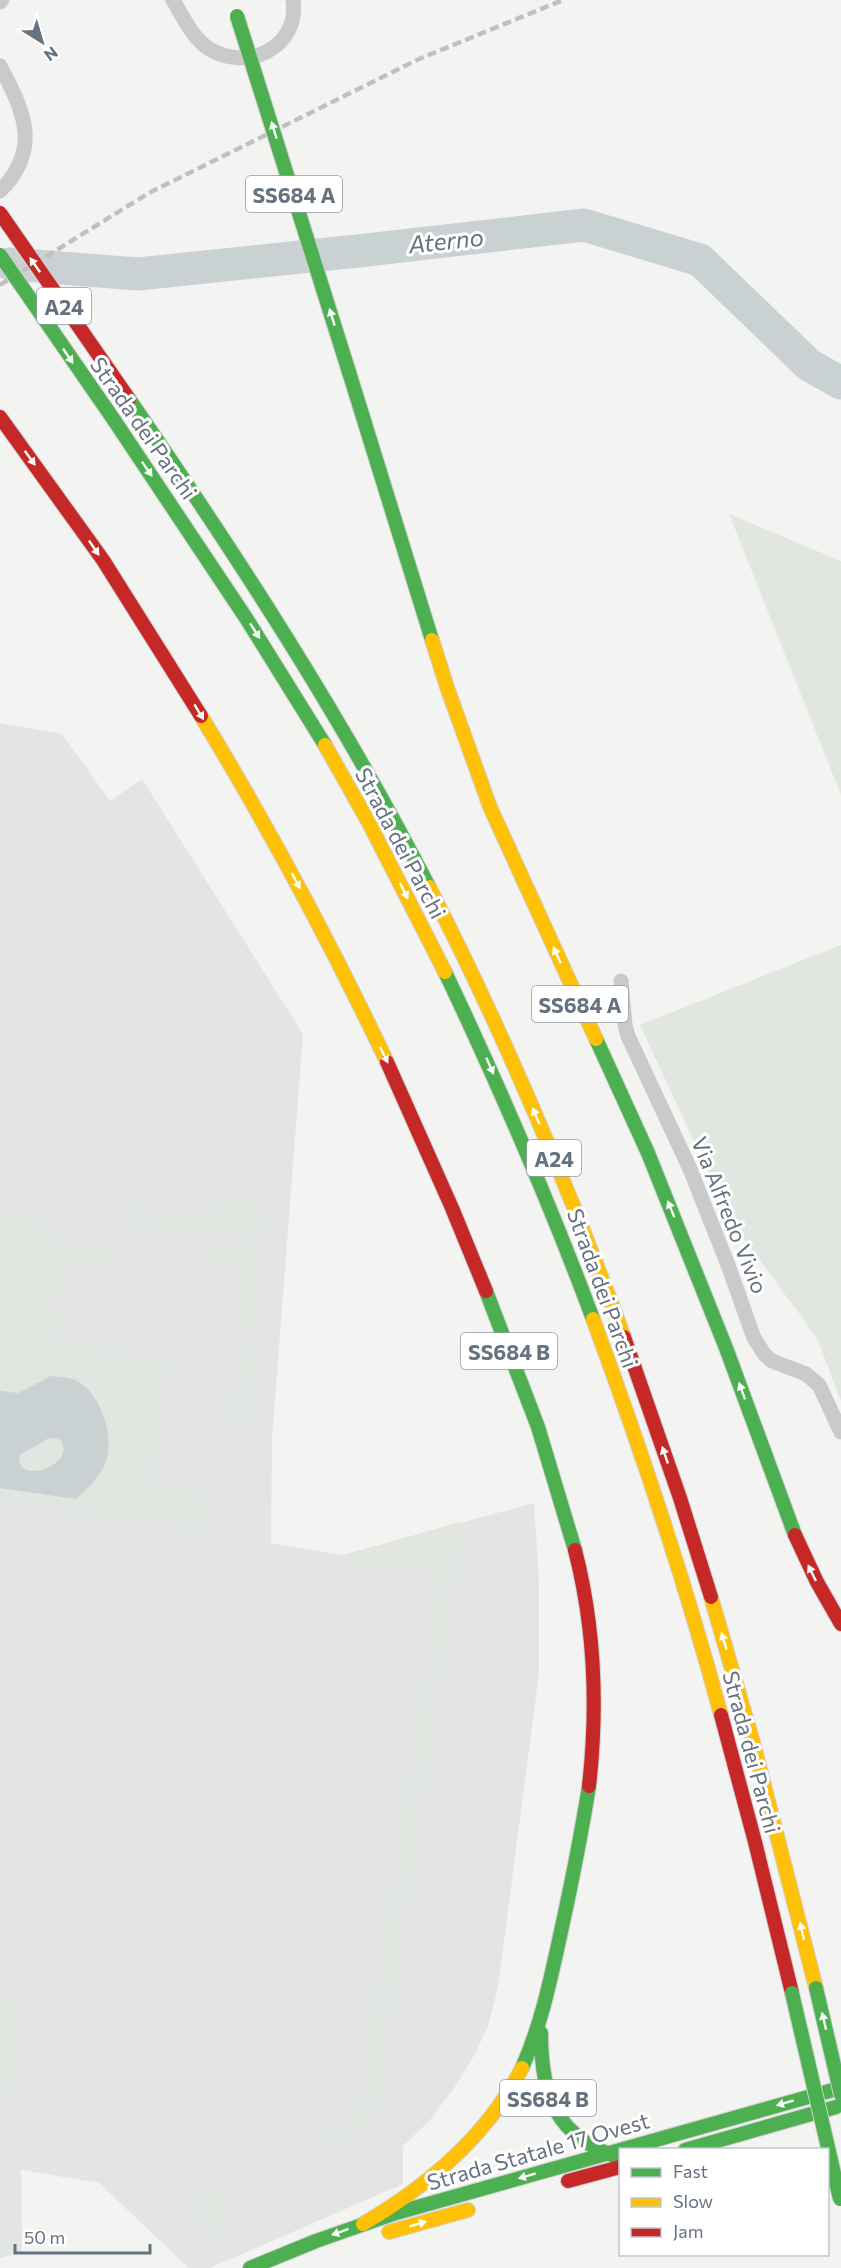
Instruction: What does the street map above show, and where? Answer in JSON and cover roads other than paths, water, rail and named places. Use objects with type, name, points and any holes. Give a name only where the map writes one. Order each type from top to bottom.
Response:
[{"type":"main road","name":"SS684 A","points":[[231,0],[444,679],[490,807],[648,1153],[726,1348],[799,1546],[841,1624]]},
{"type":"main road","name":"Strada dei Parchi","points":[[0,213],[186,479],[261,595],[331,710],[422,874],[496,1024],[568,1190],[626,1337],[694,1543],[747,1722],[796,1906],[841,2096]]},
{"type":"main road","name":"Strada dei Parchi","points":[[0,255],[213,564],[266,648],[367,821],[440,961],[523,1140],[597,1329],[664,1523],[700,1643],[760,1862],[828,2148]]},
{"type":"main road","name":"SS684 B","points":[[0,417],[133,604],[291,872],[356,998],[396,1080],[453,1209],[508,1347],[552,1470],[574,1548],[587,1606],[594,1657],[595,1706],[591,1762],[582,1827],[542,2016],[525,2064],[486,2124],[468,2145],[418,2188],[387,2211],[363,2224]]},
{"type":"main road","name":"SS684 B","points":[[542,2016],[541,2052],[545,2088],[550,2103],[559,2118],[571,2131],[605,2154],[619,2158]]},
{"type":"main road","name":"Strada Statale 17 Ovest","points":[[626,2148],[841,2088]]},
{"type":"main road","points":[[692,2148],[841,2106]]},
{"type":"main road","name":"Strada Statale 17 Ovest","points":[[250,2268],[363,2224],[619,2150]]},
{"type":"main road","name":"Strada dei Parchi","points":[[829,2152],[841,2204]]},
{"type":"main road","name":"Strada Statale 17 Ovest","points":[[553,2185],[619,2168]]},
{"type":"main road","name":"Strada Statale 17 Ovest","points":[[376,2236],[487,2204]]},
{"type":"main road","points":[[282,2268],[356,2242]]},
{"type":"street","points":[[173,0],[189,28],[202,44],[219,54],[235,59],[255,56],[271,49],[284,38],[293,23],[293,0]]},
{"type":"street","points":[[0,66],[21,109],[26,133],[18,167],[0,191]]},
{"type":"street","name":"Via Alfredo Vivio","points":[[621,981],[628,1036],[690,1169],[732,1274],[754,1338],[765,1355],[772,1361],[806,1374],[819,1385],[841,1432]]},
{"type":"waterway","name":"Aterno","points":[[10,264],[138,274],[584,225],[700,260],[809,365],[841,383]]},
{"type":"railway","points":[[0,285],[149,193],[419,59],[563,0]]}]
